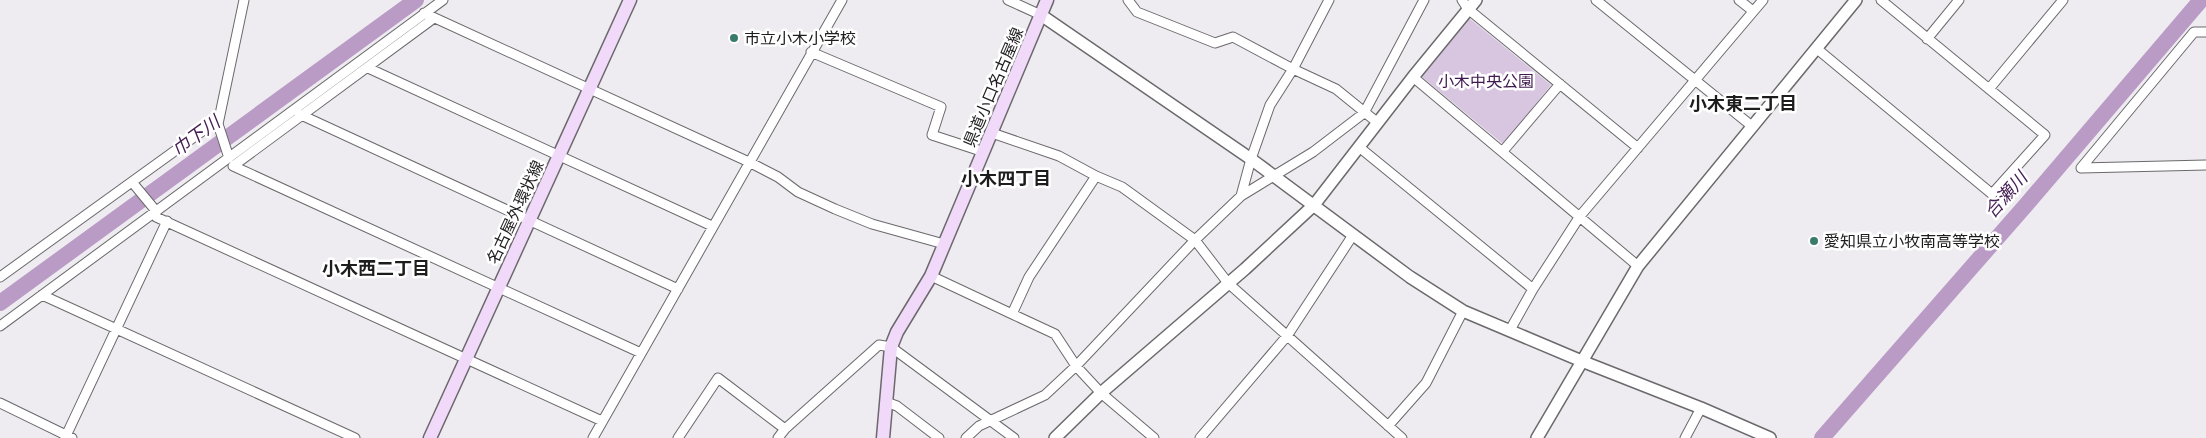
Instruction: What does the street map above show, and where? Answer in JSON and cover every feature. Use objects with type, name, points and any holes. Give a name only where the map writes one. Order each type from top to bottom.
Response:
[{"type":"main road","name":"名古屋外環状線","points":[[430,438],[630,0]]},
{"type":"main road","name":"県道小口名古屋線","points":[[883,438],[891,347],[897,332],[931,276],[1047,0]]},
{"type":"street","points":[[228,155],[219,129],[219,119],[244,0]]},
{"type":"street","points":[[443,0],[424,13],[233,166],[641,354]]},
{"type":"street","points":[[593,438],[842,0]]},
{"type":"street","points":[[1008,0],[1041,15],[1251,159],[1410,277],[1463,310],[1584,362],[1702,408],[1770,438]]},
{"type":"street","points":[[1130,0],[1138,12],[1214,43],[1233,37],[1293,69],[1336,88],[1378,123]]},
{"type":"street","points":[[1241,196],[1251,159],[1270,105],[1293,69],[1329,0]]},
{"type":"street","points":[[966,438],[979,426],[1045,396],[1076,366],[1195,240],[1241,196],[1313,152],[1364,112],[1424,0]]},
{"type":"street","points":[[1055,438],[1101,393],[1245,270],[1314,205],[1413,77],[1465,5],[1476,0]]},
{"type":"street","points":[[1596,0],[1753,127]]},
{"type":"street","points":[[1739,0],[1753,11]]},
{"type":"street","points":[[1510,330],[1533,289],[1580,216],[1763,0]]},
{"type":"street","points":[[1537,438],[1584,362],[1638,266],[1856,0]]},
{"type":"street","points":[[1816,48],[1992,194],[2045,135],[1881,0]]},
{"type":"street","points":[[1927,39],[1959,0]]},
{"type":"street","points":[[1989,89],[2063,0]]},
{"type":"street","points":[[1465,5],[1638,148]]},
{"type":"street","points":[[424,13],[749,162],[778,177],[798,192],[835,209],[872,224],[944,244]]},
{"type":"street","points":[[0,326],[228,155],[368,68],[434,18]]},
{"type":"street","points":[[2206,32],[2194,32],[2081,168],[2206,166]]},
{"type":"street","points":[[811,52],[941,107],[932,135],[984,152]]},
{"type":"street","points":[[368,68],[712,226]]},
{"type":"street","points":[[1413,77],[1638,266]]},
{"type":"street","points":[[1503,151],[1560,84]]},
{"type":"street","points":[[298,113],[678,289]]},
{"type":"street","points":[[0,277],[134,185],[219,119]]},
{"type":"street","points":[[992,133],[1059,156],[1096,176],[1122,187],[1195,240],[1228,283],[1402,438]]},
{"type":"street","points":[[1359,147],[1533,289]]},
{"type":"street","points":[[1012,314],[1030,277],[1096,176]]},
{"type":"street","points":[[134,185],[154,210],[156,216],[167,222],[602,421]]},
{"type":"street","points":[[0,403],[68,437],[116,328],[167,222]]},
{"type":"street","points":[[1200,438],[1287,336],[1353,235]]},
{"type":"street","points":[[931,276],[1055,334],[1076,366],[1101,393],[1154,438]]},
{"type":"street","points":[[42,295],[355,438]]},
{"type":"street","points":[[1388,426],[1426,383],[1463,310]]},
{"type":"street","points":[[778,438],[785,429],[879,345],[891,347],[1014,438]]},
{"type":"street","points":[[678,438],[718,378],[785,429]]},
{"type":"street","points":[[886,402],[897,406],[939,438]]},
{"type":"street","points":[[1685,438],[1702,408]]},
{"type":"green space","name":"小木中央公園","points":[[1469,18],[1551,85],[1503,144],[1421,76]]},
{"type":"waterway","name":"巾下川","points":[[0,303],[416,0]]},
{"type":"waterway","name":"合瀬川","points":[[1822,438],[2026,205],[2201,0]]},
{"type":"place","name":"市立小木小学校","points":[[734,38]]},
{"type":"place","name":"愛知県立小牧南高等学校","points":[[1814,241]]},
{"type":"district","name":"小木東二丁目","points":[[1743,104]]},
{"type":"district","name":"小木四丁目","points":[[1006,179]]},
{"type":"district","name":"小木西二丁目","points":[[376,269]]}]
